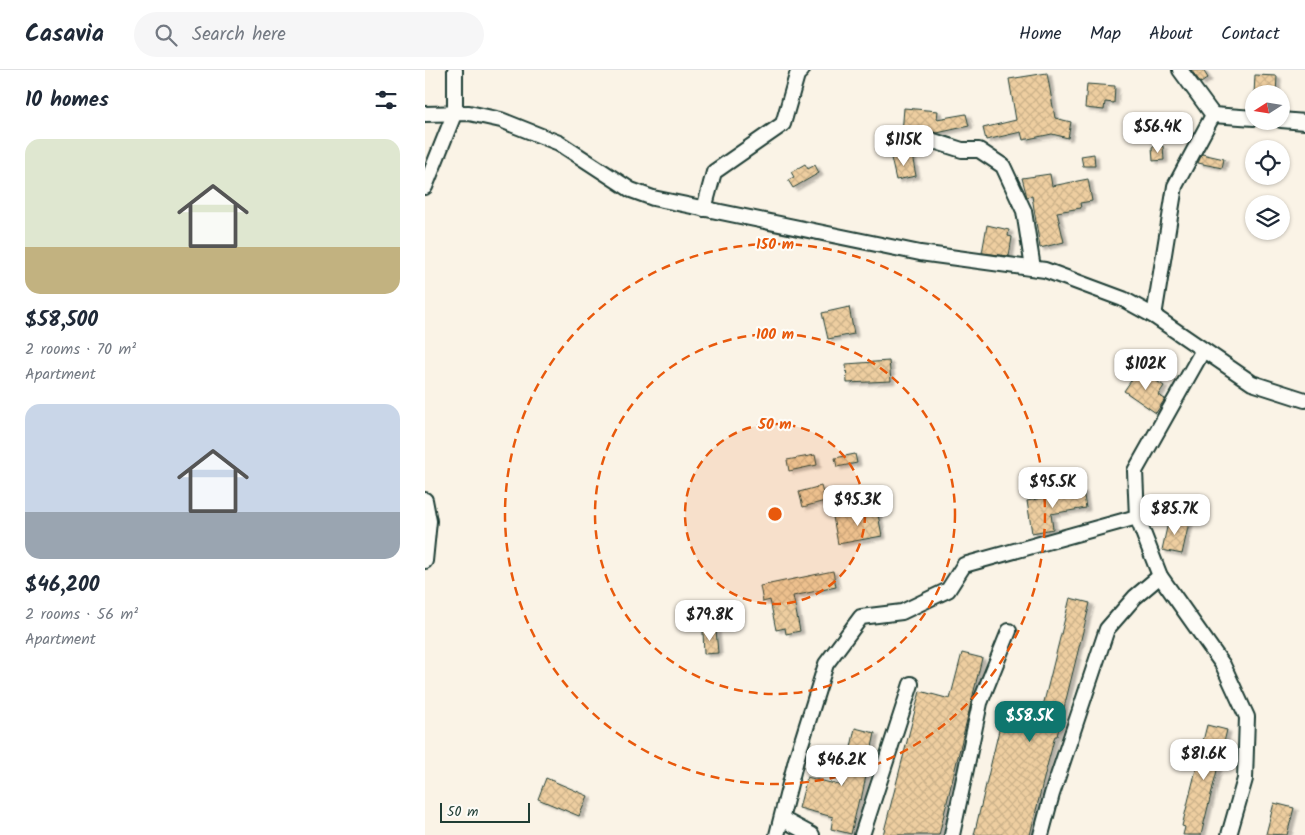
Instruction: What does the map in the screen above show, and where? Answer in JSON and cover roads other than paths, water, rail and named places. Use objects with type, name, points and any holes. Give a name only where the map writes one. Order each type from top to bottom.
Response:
[{"type":"street","points":[[425,186],[455,112],[455,70]]},
{"type":"street","points":[[704,209],[714,172],[783,124],[797,75],[802,70]]},
{"type":"street","points":[[1180,70],[1213,115],[1245,117]]},
{"type":"street","points":[[425,114],[455,112],[501,120],[529,130],[578,154],[631,190],[653,198],[920,253],[1033,268],[1098,288],[1155,316],[1252,383],[1305,400]]},
{"type":"street","points":[[1155,316],[1175,186],[1213,115]]},
{"type":"street","points":[[1290,121],[1305,122]]},
{"type":"street","points":[[921,137],[962,150],[979,150],[1003,166],[1024,211],[1033,268]]},
{"type":"street","points":[[1203,350],[1135,471],[1137,517],[1160,576],[1223,665],[1247,717],[1245,779],[1229,835]]},
{"type":"street","points":[[425,500],[429,522],[425,561]]},
{"type":"street","points":[[777,835],[796,760],[825,664],[861,617],[902,612],[948,590],[964,565],[1137,517]]},
{"type":"street","points":[[1041,835],[1052,794],[1107,629],[1135,597],[1160,576]]},
{"type":"street","points":[[952,835],[980,703],[1009,630]]},
{"type":"street","points":[[862,835],[911,684]]},
{"type":"street","points":[[782,819],[812,835]]}]
